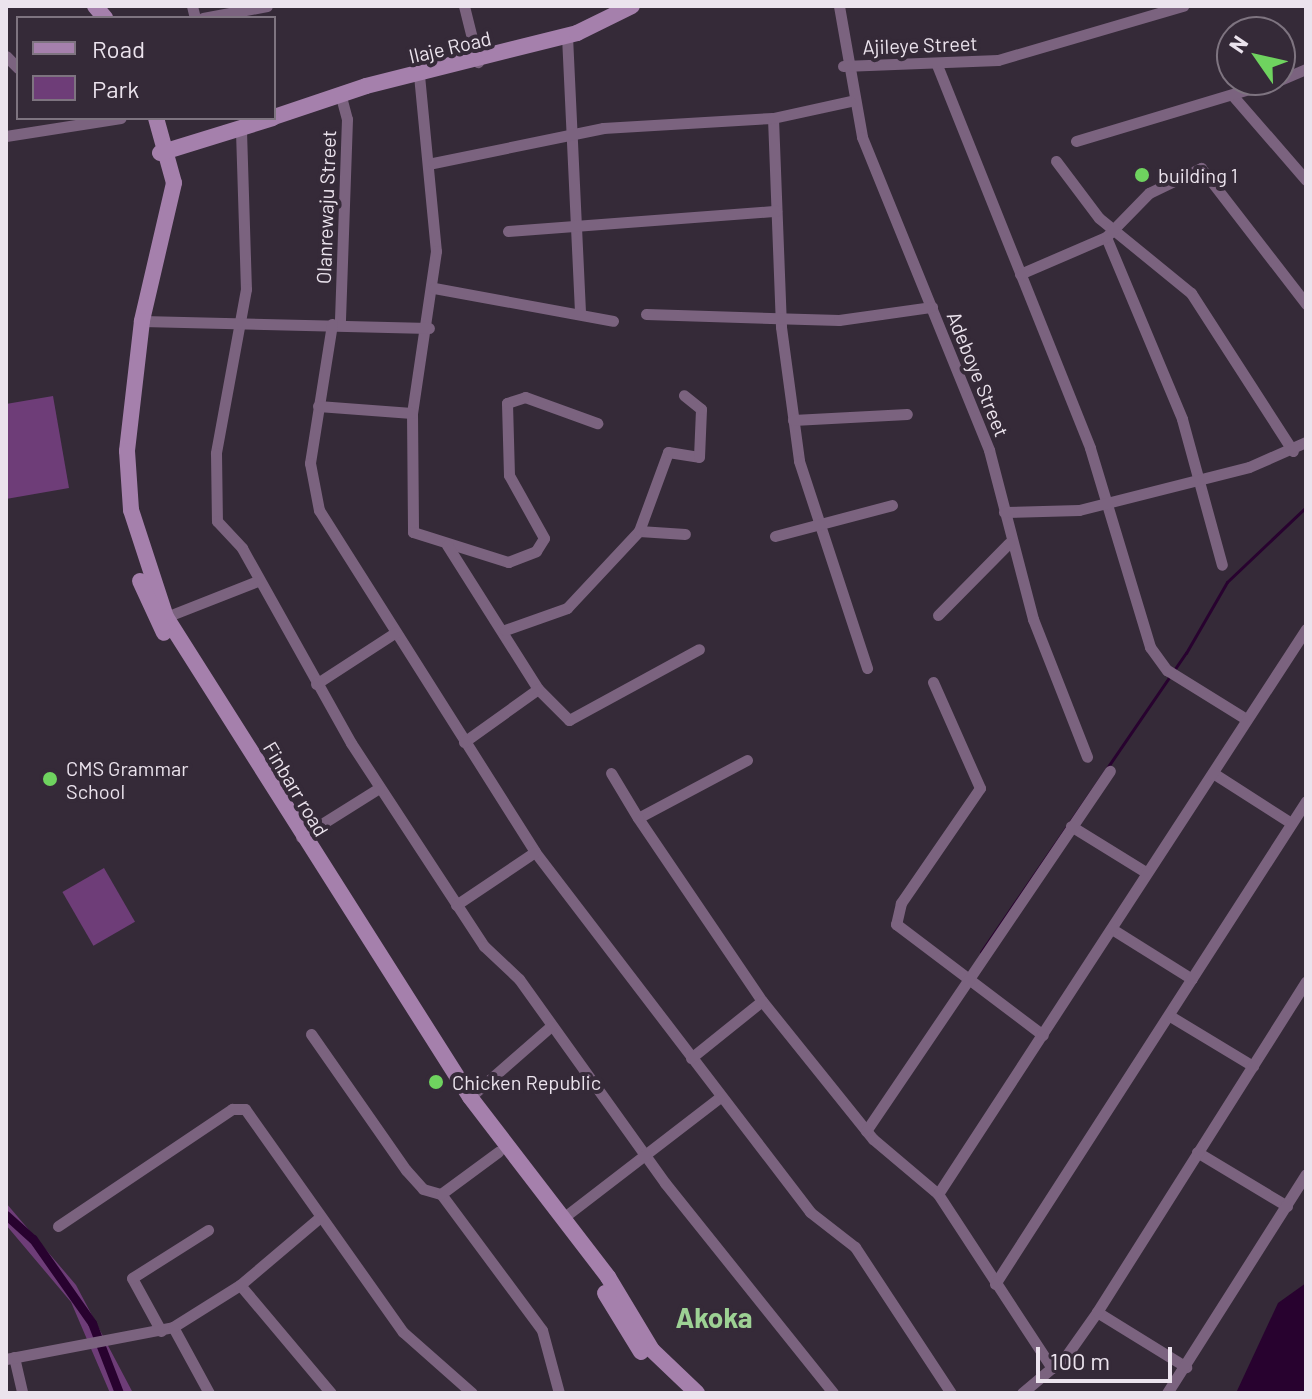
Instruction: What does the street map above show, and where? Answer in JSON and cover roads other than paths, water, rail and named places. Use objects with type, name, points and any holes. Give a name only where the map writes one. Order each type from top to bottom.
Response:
[{"type":"main road","name":"Ilaje Road","points":[[276,117],[340,93],[478,62],[567,36],[632,6]]},
{"type":"main road","name":"Finbarr road","points":[[146,120],[164,152],[164,178],[119,420],[120,495],[130,549],[152,613],[498,1152],[599,1282],[631,1340],[682,1393]]},
{"type":"main road","name":"Finbarr road","points":[[156,120],[174,183],[142,321],[129,480],[141,547],[166,617],[424,1039],[563,1218],[652,1350],[697,1393]]},
{"type":"main road","name":"Ilaje Road","points":[[164,152],[234,127],[264,120]]},
{"type":"street","points":[[214,16],[267,6]]},
{"type":"street","points":[[464,6],[478,62]]},
{"type":"street","name":"Adeboye Street","points":[[839,6],[843,66],[850,101],[997,472],[1009,543],[1087,757]]},
{"type":"street","name":"Ajileye Street","points":[[843,66],[937,65],[1019,56],[1183,6]]},
{"type":"street","points":[[567,36],[580,227],[580,313]]},
{"type":"street","points":[[937,65],[1020,274],[1104,503],[1144,631],[1172,673],[1246,719]]},
{"type":"street","points":[[419,75],[433,163],[434,288],[412,413],[411,527],[447,545],[516,562],[544,543],[509,475],[510,397],[597,423]]},
{"type":"street","name":"Olanrewaju Street","points":[[340,93],[347,119],[336,323],[318,406],[310,476],[319,510],[535,852],[719,1098],[810,1212],[855,1247],[951,1393]]},
{"type":"street","points":[[1076,141],[1233,96],[1306,180]]},
{"type":"street","points":[[433,163],[574,133],[773,118],[850,101]]},
{"type":"street","points":[[773,118],[781,320],[793,420],[814,526],[867,668]]},
{"type":"street","points":[[47,120],[50,132]]},
{"type":"street","points":[[6,136],[50,132],[111,120]]},
{"type":"street","points":[[234,127],[240,325],[216,453],[215,513],[242,548],[255,582],[316,684],[379,788],[456,905],[551,1026],[644,1154],[833,1393]]},
{"type":"street","points":[[1056,161],[1110,234],[1150,332],[1222,565]]},
{"type":"street","points":[[1020,274],[1110,234],[1168,180],[1206,169],[1306,304]]},
{"type":"street","points":[[508,231],[776,211]]},
{"type":"street","points":[[1110,234],[1191,293],[1293,451]]},
{"type":"street","points":[[434,288],[613,321]]},
{"type":"street","points":[[646,314],[781,320],[877,319],[932,307]]},
{"type":"street","points":[[142,321],[240,325],[336,323],[429,328]]},
{"type":"street","points":[[505,630],[567,608],[639,531],[668,452],[695,459],[700,452],[701,409],[684,395]]},
{"type":"street","points":[[318,406],[412,413]]},
{"type":"street","points":[[793,420],[907,414]]},
{"type":"street","points":[[1004,512],[1104,503],[1198,481],[1293,451],[1306,442]]},
{"type":"street","points":[[775,536],[892,505]]},
{"type":"street","points":[[639,531],[685,534]]},
{"type":"street","points":[[938,615],[1009,543]]},
{"type":"street","points":[[447,545],[505,630],[538,689],[569,720],[699,649]]},
{"type":"street","points":[[166,617],[255,582]]},
{"type":"street","points":[[938,1194],[1306,629]]},
{"type":"street","points":[[316,684],[396,632]]},
{"type":"street","points":[[933,682],[980,788],[895,918],[899,931],[1043,1035]]},
{"type":"street","points":[[464,742],[538,689]]},
{"type":"street","points":[[638,818],[747,760]]},
{"type":"street","points":[[866,1131],[966,978],[1110,771]]},
{"type":"street","points":[[611,773],[762,1001],[866,1131],[938,1194],[1052,1368]]},
{"type":"street","points":[[1213,773],[1291,823]]},
{"type":"street","points":[[301,837],[379,788]]},
{"type":"street","points":[[995,1284],[1306,801]]},
{"type":"street","points":[[1071,826],[1147,873]]},
{"type":"street","points":[[456,905],[535,852]]},
{"type":"street","points":[[1112,929],[1192,979]]},
{"type":"street","points":[[1022,1393],[1052,1368],[1097,1312],[1306,981]]},
{"type":"street","points":[[691,1058],[762,1001]]},
{"type":"street","points":[[1170,1016],[1253,1066]]},
{"type":"street","points":[[470,1097],[551,1026]]},
{"type":"street","points":[[311,1034],[416,1182],[441,1194],[551,1344],[559,1393]]},
{"type":"street","points":[[563,1218],[719,1098]]},
{"type":"street","points":[[58,1226],[239,1107],[403,1332],[472,1393]]},
{"type":"street","points":[[441,1194],[498,1152]]},
{"type":"street","points":[[1197,1152],[1287,1206]]},
{"type":"street","points":[[1167,1393],[1306,1174]]},
{"type":"street","points":[[22,1393],[10,1358],[82,1349],[173,1327],[240,1285],[319,1218]]},
{"type":"street","points":[[161,1331],[132,1278],[208,1230]]},
{"type":"street","points":[[240,1285],[331,1393]]},
{"type":"street","points":[[1097,1312],[1186,1367]]},
{"type":"street","points":[[173,1327],[209,1393]]},
{"type":"waterway","points":[[981,952],[1186,653],[1227,582],[1306,507]]},
{"type":"waterway","points":[[6,1215],[33,1239],[92,1323],[119,1393]]},
{"type":"place","name":"building 1","points":[[1142,175]]},
{"type":"place","name":"CMS Grammar School","points":[[50,779]]},
{"type":"place","name":"Chicken Republic","points":[[436,1082]]},
{"type":"district","name":"Akoka","points":[[714,1317]]}]
